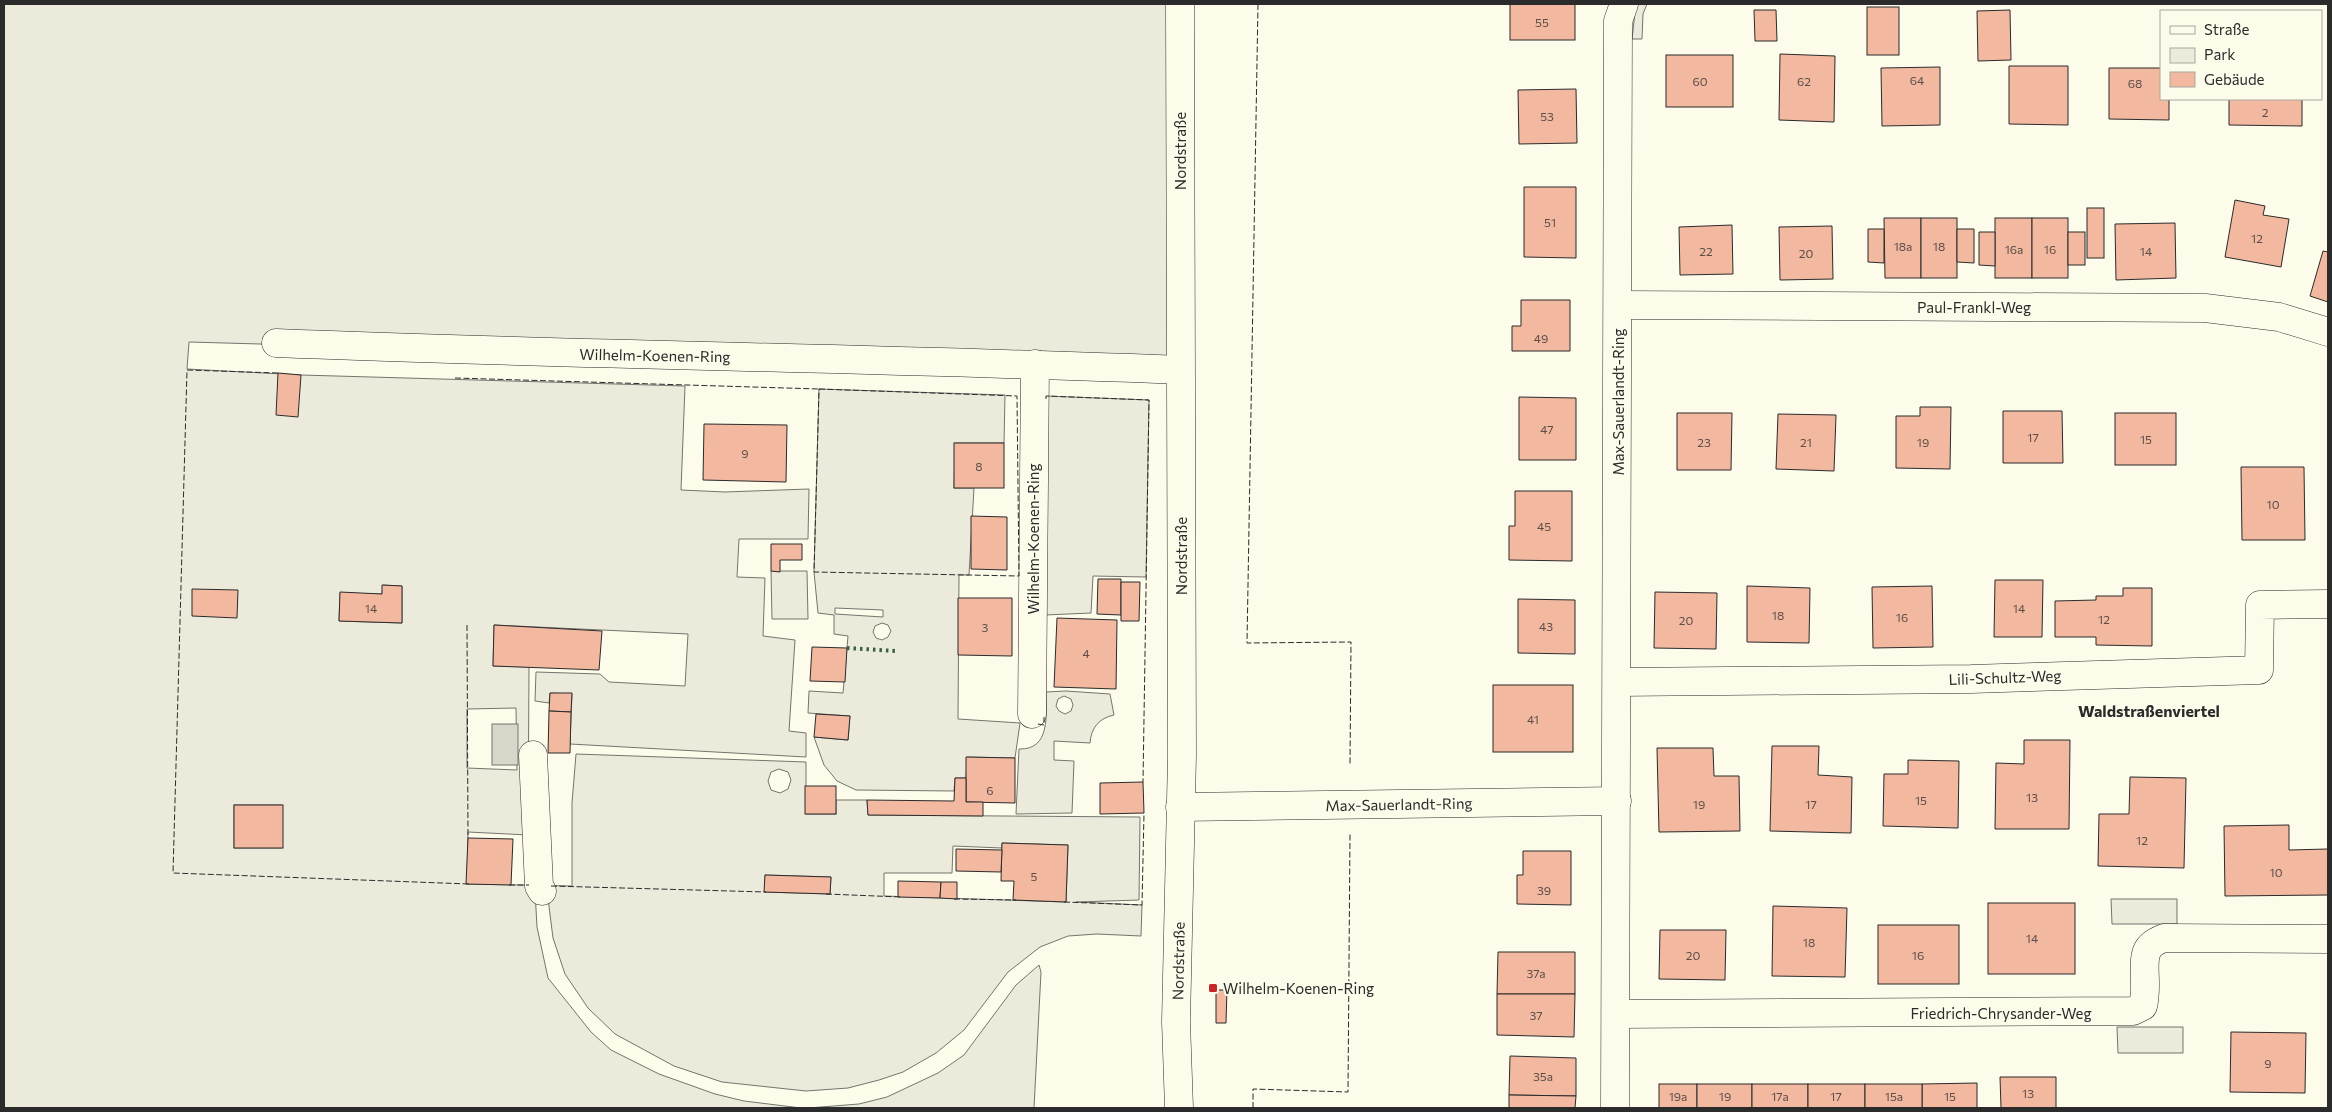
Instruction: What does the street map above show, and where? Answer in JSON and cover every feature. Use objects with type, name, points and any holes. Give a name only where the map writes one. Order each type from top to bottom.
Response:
[{"type":"street","name":"Nordstraße","points":[[1179,1108],[1176,1022],[1180,808],[1180,4]]},
{"type":"street","name":"Max-Sauerlandt-Ring","points":[[1616,1108],[1618,21],[1624,4]]},
{"type":"street","name":"Paul-Frankl-Weg","points":[[1618,305],[2205,308],[2279,317],[2328,332]]},
{"type":"street","name":"Wilhelm-Koenen-Ring","points":[[276,343],[456,350],[1035,364],[1180,370]]},
{"type":"street","name":"Wilhelm-Koenen-Ring","points":[[1032,714],[1035,364]]},
{"type":"street","name":"Lili-Schultz-Weg","points":[[1617,682],[1971,679],[2206,670],[2259,670],[2260,605],[2328,604]]},
{"type":"street","points":[[533,755],[539,886],[542,891]]},
{"type":"street","name":"Max-Sauerlandt-Ring","points":[[1180,808],[1617,801]]},
{"type":"street","name":"Friedrich-Chrysander-Weg","points":[[1616,1014],[2133,1011],[2143,1006],[2146,994],[2146,953],[2154,942],[2164,938],[2328,939]]},
{"type":"green space","points":[[4,4],[1180,4],[1180,370],[189,342],[187,369],[301,375],[685,386],[681,490],[725,492],[809,489],[808,539],[739,539],[737,577],[765,578],[763,636],[795,640],[789,731],[806,733],[806,757],[570,744],[572,694],[550,693],[549,703],[535,701],[536,672],[600,674],[609,682],[685,686],[688,634],[494,625],[493,666],[529,667],[528,835],[468,832],[467,884],[572,886],[572,803],[576,754],[806,762],[806,814],[836,814],[836,800],[867,800],[868,815],[1140,817],[1139,900],[1076,902],[1142,905],[1141,936],[1097,934],[1068,936],[1040,947],[1008,972],[964,1030],[936,1053],[903,1072],[879,1080],[848,1088],[806,1091],[722,1082],[674,1066],[615,1034],[588,1008],[565,974],[553,938],[547,891],[535,891],[537,927],[548,978],[591,1032],[611,1050],[659,1074],[715,1094],[744,1101],[801,1108],[4,1108]],"holes":[[[383,585],[402,586],[402,623],[339,621],[340,593],[382,594]],[[516,708],[517,770],[467,768],[467,709]],[[779,769],[788,772],[791,780],[788,789],[780,793],[771,790],[768,781],[771,772]],[[234,805],[282,805],[282,848],[234,848]],[[1002,843],[1068,845],[1066,902],[884,896],[884,873],[952,873],[953,846],[1002,848]],[[765,875],[831,877],[830,894],[765,892]]]},
{"type":"green space","points":[[1636,4],[1647,4],[1643,14],[1642,39],[1632,39]]},
{"type":"green space","points":[[819,389],[1005,395],[1004,443],[955,443],[954,488],[974,488],[969,575],[959,575],[958,719],[1020,723],[1015,758],[967,757],[966,778],[955,778],[954,791],[856,790],[837,781],[824,765],[814,737],[848,740],[850,716],[808,713],[809,691],[843,693],[848,636],[834,634],[834,615],[818,613],[814,572]],"holes":[[[835,608],[883,610],[883,617],[835,614]],[[882,623],[888,625],[891,631],[888,637],[882,640],[876,638],[873,632],[875,626]]]},
{"type":"green space","points":[[1046,396],[1149,400],[1146,577],[1093,576],[1091,613],[1045,615]]},
{"type":"green space","points":[[771,571],[807,571],[808,619],[772,619]]},
{"type":"green space","points":[[1066,691],[1110,694],[1114,715],[1097,724],[1092,733],[1090,743],[1054,741],[1054,760],[1074,761],[1072,813],[1016,814],[1019,749],[1029,748],[1037,744],[1042,737],[1046,720],[1046,692]],"holes":[[[1064,696],[1071,699],[1073,705],[1071,711],[1065,714],[1059,711],[1056,706],[1058,699]]]},
{"type":"green space","points":[[1039,965],[1041,972],[1034,1108],[808,1108],[859,1104],[887,1097],[938,1073],[964,1055],[1016,985]]},
{"type":"shaded area","points":[[492,724],[518,724],[518,765],[492,765]]},
{"type":"shaded area","points":[[2111,899],[2177,899],[2177,924],[2112,924]]},
{"type":"shaded area","points":[[2117,1027],[2183,1027],[2183,1053],[2118,1053]]},
{"type":"building","points":[[1510,4],[1575,4],[1575,40],[1510,40]]},
{"type":"building","points":[[1867,7],[1899,7],[1899,55],[1867,55]]},
{"type":"building","points":[[1754,10],[1776,10],[1777,41],[1755,41]]},
{"type":"building","points":[[2010,10],[2011,60],[1978,61],[1977,11]]},
{"type":"building","points":[[1780,54],[1835,56],[1834,122],[1779,120]]},
{"type":"building","points":[[1666,55],[1733,55],[1733,107],[1666,107]]},
{"type":"building","points":[[2009,66],[2068,66],[2068,125],[2009,124]]},
{"type":"building","points":[[1940,67],[1940,125],[1882,126],[1881,68]]},
{"type":"building","points":[[2109,68],[2160,68],[2160,100],[2169,100],[2169,120],[2109,119]]},
{"type":"building","points":[[1576,89],[1577,143],[1519,144],[1518,90]]},
{"type":"building","points":[[2229,100],[2302,100],[2302,126],[2229,125]]},
{"type":"building","points":[[1524,187],[1576,187],[1576,258],[1524,257]]},
{"type":"building","points":[[2235,200],[2265,206],[2263,215],[2289,219],[2281,267],[2225,257]]},
{"type":"building","points":[[2087,208],[2104,208],[2104,258],[2087,258]]},
{"type":"building","points":[[1884,218],[1921,218],[1921,278],[1885,278]]},
{"type":"building","points":[[1921,218],[1957,218],[1957,278],[1921,278]]},
{"type":"building","points":[[1995,218],[2032,218],[2032,278],[1995,278]]},
{"type":"building","points":[[2032,218],[2068,218],[2068,278],[2032,278]]},
{"type":"building","points":[[2175,223],[2176,278],[2116,280],[2115,224]]},
{"type":"building","points":[[1732,225],[1733,274],[1680,275],[1679,227]]},
{"type":"building","points":[[1832,226],[1833,279],[1780,280],[1779,227]]},
{"type":"building","points":[[1868,229],[1884,229],[1884,263],[1868,262]]},
{"type":"building","points":[[1957,229],[1974,229],[1974,263],[1957,262]]},
{"type":"building","points":[[1979,232],[1995,232],[1995,266],[1979,265]]},
{"type":"building","points":[[2068,232],[2085,232],[2085,265],[2068,265]]},
{"type":"building","points":[[2323,251],[2328,252],[2328,302],[2310,296]]},
{"type":"building","points":[[1521,300],[1570,300],[1570,351],[1512,351],[1512,326],[1521,326]]},
{"type":"building","points":[[278,373],[301,375],[298,417],[276,415]]},
{"type":"building","points":[[1519,397],[1576,398],[1576,460],[1519,460]]},
{"type":"building","points":[[1920,407],[1951,407],[1950,469],[1896,468],[1896,416],[1920,416]]},
{"type":"building","points":[[2003,411],[2062,411],[2063,463],[2003,463]]},
{"type":"building","points":[[1677,413],[1732,413],[1731,470],[1677,470]]},
{"type":"building","points":[[2115,413],[2176,413],[2176,465],[2115,465]]},
{"type":"building","points":[[1778,414],[1836,415],[1834,471],[1776,469]]},
{"type":"building","points":[[704,424],[787,425],[786,482],[703,480]]},
{"type":"building","points":[[954,443],[1004,443],[1004,488],[954,488]]},
{"type":"building","points":[[2241,467],[2304,467],[2305,540],[2242,540]]},
{"type":"building","points":[[1515,491],[1572,491],[1572,561],[1509,560],[1509,526],[1515,526]]},
{"type":"building","points":[[971,516],[1007,517],[1007,570],[971,569]]},
{"type":"building","points":[[771,544],[802,544],[802,560],[780,560],[780,572],[771,571]]},
{"type":"building","points":[[1098,579],[1121,579],[1121,615],[1097,614]]},
{"type":"building","points":[[1995,580],[2043,580],[2042,637],[1994,637]]},
{"type":"building","points":[[1121,582],[1140,582],[1139,621],[1121,621]]},
{"type":"building","points":[[382,585],[402,586],[402,623],[339,621],[340,592],[382,594]]},
{"type":"building","points":[[1747,586],[1810,588],[1809,643],[1747,642]]},
{"type":"building","points":[[1932,586],[1933,647],[1873,648],[1872,587]]},
{"type":"building","points":[[2123,588],[2152,588],[2152,646],[2096,645],[2096,637],[2055,637],[2055,601],[2096,600],[2096,596],[2123,596]]},
{"type":"building","points":[[192,589],[238,590],[237,618],[192,616]]},
{"type":"building","points":[[1655,592],[1717,593],[1716,649],[1654,648]]},
{"type":"building","points":[[958,598],[1012,598],[1012,656],[958,655]]},
{"type":"building","points":[[1518,599],[1575,600],[1575,654],[1518,653]]},
{"type":"building","points":[[1057,618],[1117,620],[1116,689],[1054,687]]},
{"type":"building","points":[[494,625],[602,631],[599,670],[493,666]]},
{"type":"building","points":[[812,647],[847,648],[845,682],[810,681]]},
{"type":"building","points":[[1493,685],[1573,685],[1573,752],[1493,752]]},
{"type":"building","points":[[550,693],[572,693],[571,712],[549,711]]},
{"type":"building","points":[[549,711],[571,712],[570,753],[548,753]]},
{"type":"building","points":[[816,714],[850,716],[848,740],[814,737]]},
{"type":"building","points":[[2024,740],[2070,740],[2069,829],[1995,829],[1996,763],[2024,764]]},
{"type":"building","points":[[1772,746],[1819,746],[1818,775],[1852,777],[1851,833],[1770,831]]},
{"type":"building","points":[[1657,748],[1713,748],[1714,776],[1739,776],[1740,831],[1659,832]]},
{"type":"building","points":[[966,757],[1015,758],[1015,803],[966,802]]},
{"type":"building","points":[[1908,760],[1959,761],[1958,828],[1883,826],[1884,774],[1908,774]]},
{"type":"building","points":[[2130,777],[2186,778],[2184,868],[2098,866],[2099,814],[2129,814]]},
{"type":"building","points":[[955,778],[966,778],[966,802],[983,802],[983,816],[868,815],[867,800],[954,801]]},
{"type":"building","points":[[1143,782],[1144,813],[1100,814],[1100,783]]},
{"type":"building","points":[[805,786],[836,786],[836,814],[805,814]]},
{"type":"building","points":[[234,805],[283,805],[283,848],[234,848]]},
{"type":"building","points":[[2289,825],[2289,850],[2328,849],[2328,895],[2225,896],[2224,826]]},
{"type":"building","points":[[468,838],[513,839],[511,885],[466,884]]},
{"type":"building","points":[[1002,843],[1068,845],[1066,902],[1013,900],[1014,881],[1001,881]]},
{"type":"building","points":[[956,849],[1002,850],[1001,872],[956,871]]},
{"type":"building","points":[[1523,851],[1571,851],[1571,905],[1517,904],[1517,875],[1523,875]]},
{"type":"building","points":[[765,875],[831,877],[830,894],[764,892]]},
{"type":"building","points":[[898,881],[941,882],[940,898],[898,897]]},
{"type":"building","points":[[941,882],[957,882],[957,899],[940,898]]},
{"type":"building","points":[[1988,903],[2075,903],[2075,974],[1988,974]]},
{"type":"building","points":[[1773,906],[1847,908],[1845,977],[1772,976]]},
{"type":"building","points":[[1878,925],[1959,925],[1959,984],[1878,984]]},
{"type":"building","points":[[1660,930],[1726,930],[1725,980],[1659,979]]},
{"type":"building","points":[[1498,952],[1575,952],[1575,994],[1497,994]]},
{"type":"building","points":[[1216,990],[1227,990],[1226,1023],[1216,1023]]},
{"type":"building","points":[[1497,994],[1575,994],[1574,1037],[1497,1035]]},
{"type":"building","points":[[2231,1032],[2306,1033],[2305,1093],[2230,1092]]},
{"type":"building","points":[[1510,1056],[1576,1058],[1576,1096],[1509,1095]]},
{"type":"building","points":[[2000,1077],[2056,1077],[2056,1108],[2001,1108]]},
{"type":"building","points":[[1977,1083],[1977,1108],[1922,1108],[1922,1084]]},
{"type":"building","points":[[1659,1084],[1697,1084],[1697,1108],[1659,1108]]},
{"type":"building","points":[[1697,1084],[1752,1084],[1752,1108],[1697,1108]]},
{"type":"building","points":[[1752,1084],[1808,1084],[1808,1108],[1752,1108]]},
{"type":"building","points":[[1808,1084],[1865,1084],[1865,1108],[1808,1108]]},
{"type":"building","points":[[1865,1084],[1922,1084],[1922,1108],[1865,1108]]},
{"type":"building","points":[[1509,1095],[1576,1096],[1575,1108],[1509,1108]]},
{"type":"hedge","points":[[847,648],[896,651]]},
{"type":"fence","points":[[1258,4],[1247,643],[1351,642],[1350,765]]},
{"type":"fence","points":[[278,373],[187,370],[173,873],[469,884]]},
{"type":"fence","points":[[455,378],[819,389]]},
{"type":"fence","points":[[819,389],[1017,396],[1019,576],[814,572],[819,389]]},
{"type":"fence","points":[[1046,399],[1046,396],[1149,400],[1143,782]]},
{"type":"fence","points":[[467,625],[468,838]]},
{"type":"fence","points":[[1038,724],[1044,725],[1044,717]]},
{"type":"fence","points":[[1064,902],[1142,905],[1144,813]]},
{"type":"fence","points":[[1253,1108],[1253,1089],[1348,1092],[1350,833]]},
{"type":"fence","points":[[509,885],[529,885]]},
{"type":"fence","points":[[551,886],[766,892]]},
{"type":"fence","points":[[826,894],[901,897]]},
{"type":"fence","points":[[954,899],[1016,900]]},
{"type":"place","name":"Wilhelm-Koenen-Ring","points":[[1213,988]]},
{"type":"district","name":"Waldstraßenviertel","points":[[2149,710]]}]
